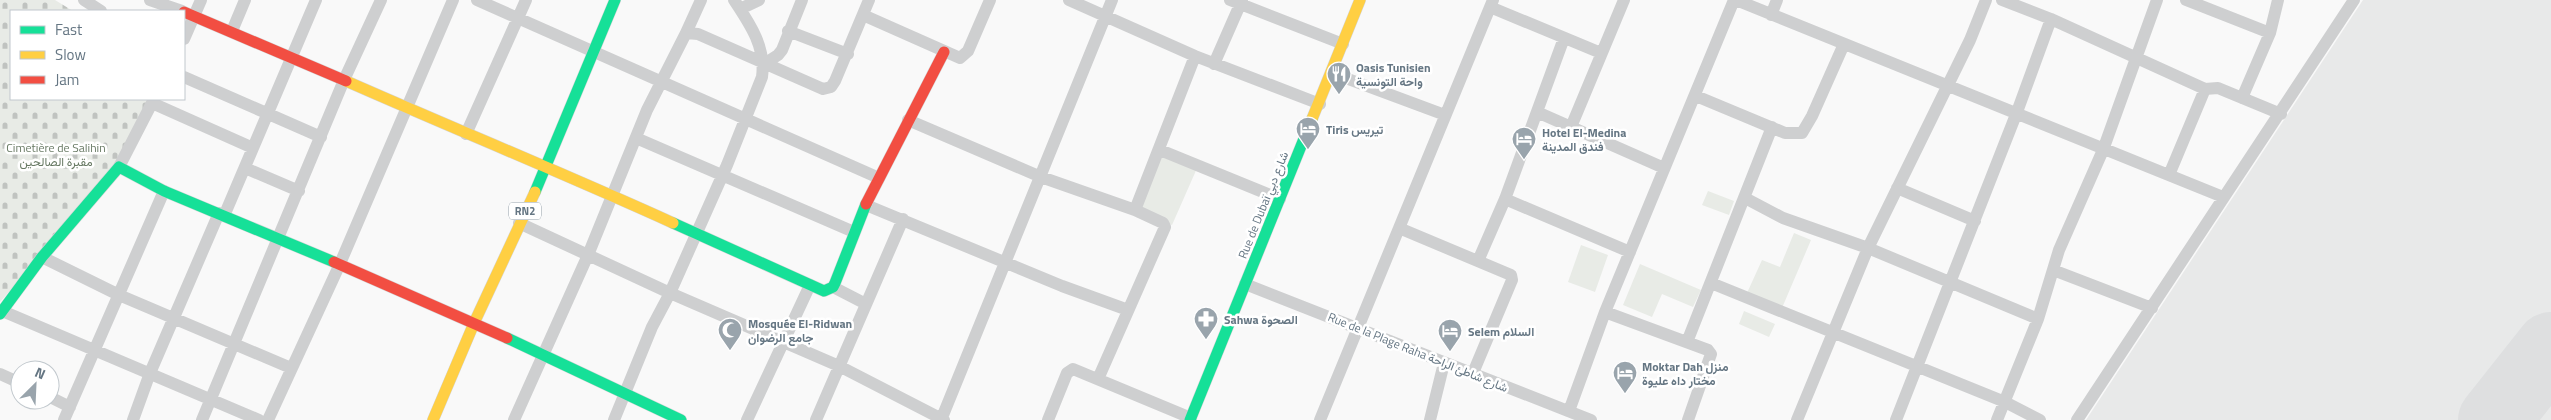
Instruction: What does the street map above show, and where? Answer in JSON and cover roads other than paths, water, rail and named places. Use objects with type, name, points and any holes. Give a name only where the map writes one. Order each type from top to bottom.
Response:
[{"type":"main road","name":"RN2","points":[[433,420],[475,321],[547,166],[615,0]]},
{"type":"main road","name":"Rue de Dubaï شارع دبي","points":[[1190,419],[1320,104],[1360,0]]},
{"type":"main road","points":[[187,13],[232,30],[466,134],[547,166],[824,291],[833,287],[852,245],[854,232],[866,205],[944,52]]},
{"type":"main road","points":[[0,312],[42,256],[119,167],[164,191],[222,214],[339,266],[475,321],[542,356],[681,420]]},
{"type":"street","points":[[84,0],[99,10]]},
{"type":"street","points":[[150,0],[178,10]]},
{"type":"street","points":[[185,30],[187,13],[201,0]]},
{"type":"street","points":[[232,30],[245,0]]},
{"type":"street","points":[[133,420],[150,373],[174,317],[245,168],[315,0]]},
{"type":"street","points":[[202,420],[344,80],[381,0]]},
{"type":"street","points":[[268,420],[339,266],[452,0]]},
{"type":"street","points":[[477,0],[662,80],[879,178]]},
{"type":"street","points":[[466,134],[526,0]]},
{"type":"street","points":[[514,420],[588,255],[636,138],[701,0]]},
{"type":"street","points":[[614,420],[652,327],[670,293],[722,176],[762,77],[764,64],[759,43],[737,4],[759,0]]},
{"type":"street","points":[[764,64],[778,55],[802,0]]},
{"type":"street","points":[[686,33],[698,34],[823,89],[831,87],[848,54],[870,0]]},
{"type":"street","points":[[863,16],[960,58],[964,57],[990,0]]},
{"type":"street","points":[[1069,0],[1214,64],[1320,104]]},
{"type":"street","points":[[520,223],[670,293],[839,366],[943,419],[1112,0]]},
{"type":"street","points":[[1571,127],[1624,0]]},
{"type":"street","points":[[1569,411],[1605,312],[1664,168],[1696,96],[1734,0],[2018,112],[2103,150],[2223,197]]},
{"type":"street","points":[[1771,15],[1777,0]]},
{"type":"street","points":[[1797,420],[1868,248],[1970,40],[1986,0]]},
{"type":"street","points":[[2002,0],[2029,5],[2051,19],[2205,89],[2218,88],[2281,114]]},
{"type":"street","points":[[1997,420],[2038,319],[2059,250],[2103,150],[2157,0]]},
{"type":"street","points":[[2186,0],[2270,32]]},
{"type":"street","points":[[2242,98],[2270,32],[2278,0]]},
{"type":"street","points":[[2078,420],[2223,197],[2281,114],[2354,0]]},
{"type":"street","points":[[1214,64],[1238,1],[1343,44]]},
{"type":"street","points":[[1320,420],[1491,3],[1564,38],[1602,53]]},
{"type":"street","points":[[1896,420],[1952,283],[2018,112],[2051,19]]},
{"type":"street","points":[[788,32],[848,54]]},
{"type":"street","points":[[1478,261],[1505,199],[1564,38]]},
{"type":"street","points":[[1696,96],[1790,134],[1802,133],[1812,116],[1844,44]]},
{"type":"street","points":[[1135,210],[1160,150],[1195,56]]},
{"type":"street","points":[[1332,74],[1445,115]]},
{"type":"street","points":[[185,77],[268,112],[321,137]]},
{"type":"street","points":[[2169,175],[2205,89]]},
{"type":"street","points":[[119,167],[153,101],[253,148]]},
{"type":"street","points":[[1537,112],[1664,168]]},
{"type":"street","points":[[908,120],[1041,176],[1162,221],[1165,226],[1098,379]]},
{"type":"street","points":[[1687,342],[1772,127]]},
{"type":"street","points":[[636,138],[854,232]]},
{"type":"street","points":[[1160,150],[1280,199]]},
{"type":"street","points":[[245,168],[299,191]]},
{"type":"street","points":[[1897,188],[1975,221]]},
{"type":"street","points":[[64,420],[164,191]]},
{"type":"street","points":[[1745,198],[1784,218],[1868,248],[2038,319]]},
{"type":"street","points":[[1505,199],[1630,252]]},
{"type":"street","points":[[866,205],[1062,286],[1128,310]]},
{"type":"street","points":[[816,420],[903,219]]},
{"type":"street","points":[[1399,228],[1511,275],[1512,280],[1473,373]]},
{"type":"street","points":[[42,256],[119,295],[291,368]]},
{"type":"street","points":[[2053,270],[2152,308]]},
{"type":"street","points":[[1711,283],[1917,368],[2005,402],[2040,420]]},
{"type":"street","name":"Rue de la Plage Raha شارع شاطئ الراحة","points":[[1245,284],[1359,327],[1444,363],[1591,420]]},
{"type":"street","points":[[747,420],[810,285]]},
{"type":"street","points":[[833,287],[866,304]]},
{"type":"street","points":[[0,312],[259,420]]},
{"type":"street","points":[[1605,312],[1705,348],[1711,354],[1688,420]]},
{"type":"street","points":[[1430,420],[1444,363]]},
{"type":"street","points":[[1048,420],[1069,371],[1075,369],[1190,419]]},
{"type":"street","points":[[60,402],[70,407]]},
{"type":"place","name":"Oasis Tunisien واحة التونسية","points":[[1339,95]]},
{"type":"place","name":"Tiris تيريس","points":[[1308,150]]},
{"type":"place","name":"Hotel El-Medina فندق المدينة","points":[[1524,160]]},
{"type":"place","name":"Sahwa الصحوة","points":[[1206,340]]},
{"type":"place","name":"Mosquée El-Ridwan جامع الرضوان","points":[[730,351]]},
{"type":"place","name":"Selem السلام","points":[[1450,352]]},
{"type":"place","name":"Moktar Dah منزل مختار داه عليوة","points":[[1625,394]]},
{"type":"park label","name":"Cimetière de Salihin مقبرة الصالحين","points":[[56,154]]}]
